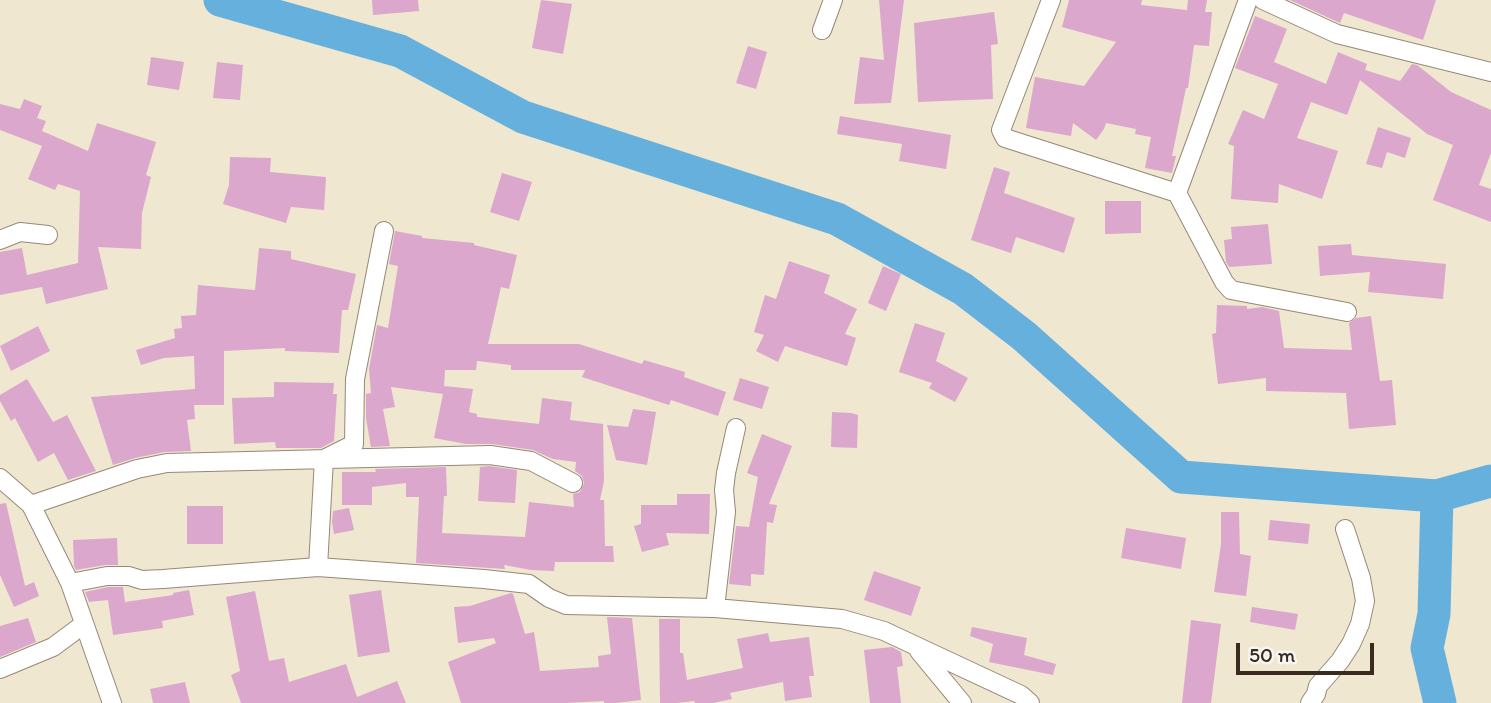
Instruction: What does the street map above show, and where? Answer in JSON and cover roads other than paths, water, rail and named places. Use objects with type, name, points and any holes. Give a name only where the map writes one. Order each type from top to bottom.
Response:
[{"type":"street","points":[[822,30],[833,0]]},
{"type":"street","points":[[1051,0],[1001,130],[1005,138],[1177,193],[1224,282],[1231,290],[1347,312]]},
{"type":"street","points":[[1177,193],[1248,0]]},
{"type":"street","points":[[1263,0],[1337,34],[1491,72]]},
{"type":"street","points":[[324,459],[354,444],[355,379],[384,231]]},
{"type":"street","points":[[0,240],[20,232],[48,235]]},
{"type":"street","points":[[715,608],[726,512],[725,481],[736,428]]},
{"type":"street","points":[[31,505],[138,469],[167,463],[490,455],[531,461],[573,483]]},
{"type":"street","points":[[318,567],[324,459]]},
{"type":"street","points":[[0,478],[31,505],[69,583],[112,703]]},
{"type":"street","points":[[1310,703],[1318,686],[1351,644],[1360,624],[1365,601],[1362,578],[1345,529]]},
{"type":"street","points":[[69,583],[107,576],[130,576],[142,580],[318,567],[529,584],[549,598],[566,605],[715,608],[842,619],[884,631],[1021,695],[1030,703]]},
{"type":"street","points":[[0,669],[53,647],[84,624]]},
{"type":"street","points":[[915,645],[962,703]]},
{"type":"waterway","points":[[220,0],[400,51],[523,117],[837,219],[963,289],[1024,336],[1181,477],[1437,496]]},
{"type":"waterway","points":[[1440,703],[1427,648],[1434,614],[1437,496],[1491,481]]}]
